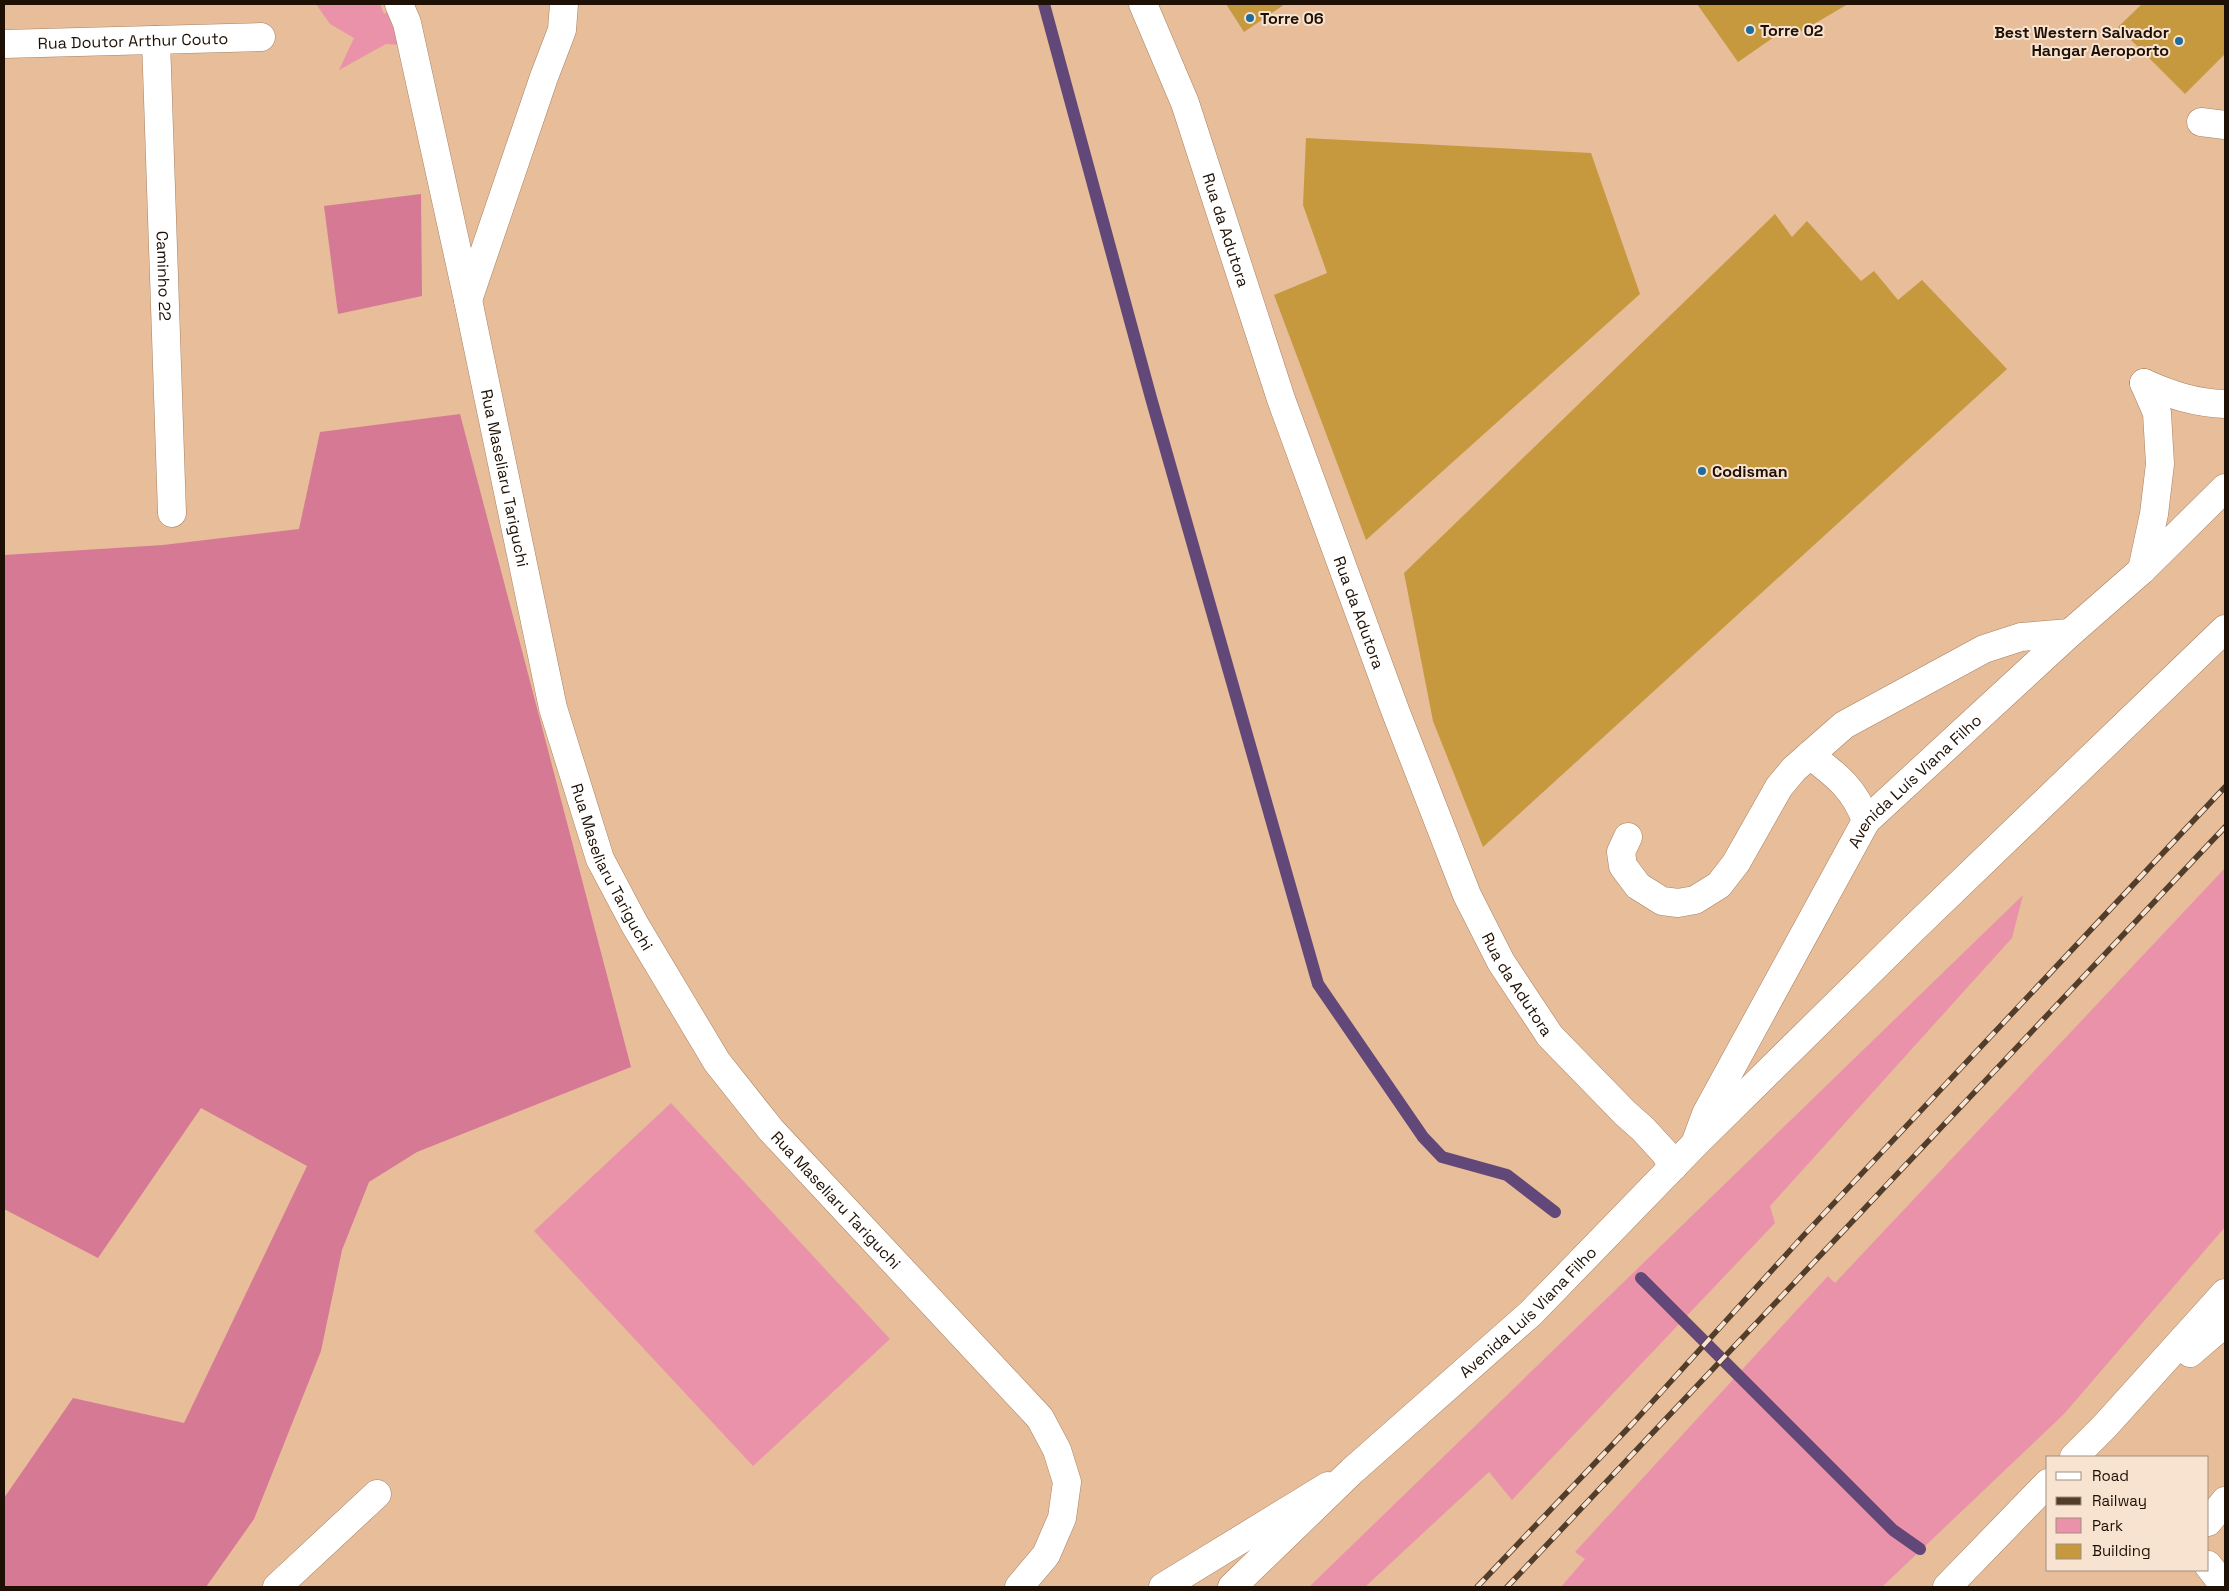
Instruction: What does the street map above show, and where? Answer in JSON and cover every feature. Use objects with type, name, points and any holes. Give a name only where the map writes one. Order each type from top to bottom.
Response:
[{"type":"main road","name":"Rua Maseliaru Tariguchi","points":[[399,4],[406,23],[468,300],[553,708],[600,859],[639,933],[717,1062],[771,1130],[1040,1418],[1057,1450],[1067,1482],[1062,1518],[1046,1555],[1019,1587]]},
{"type":"main road","points":[[468,300],[562,30],[564,4]]},
{"type":"main road","name":"Rua da Adutora","points":[[1143,4],[1185,103],[1281,399],[1396,710],[1467,895],[1501,962],[1550,1036],[1643,1129],[1665,1153],[1673,1166]]},
{"type":"main road","name":"Rua Doutor Arthur Couto","points":[[4,44],[261,37]]},
{"type":"main road","name":"Caminho 22","points":[[156,40],[172,512]]},
{"type":"main road","points":[[2142,570],[2154,514],[2160,464],[2157,413],[2144,383],[2173,396],[2199,403],[2225,404]]},
{"type":"main road","name":"Avenida Luís Viana Filho","points":[[1695,1144],[1706,1114],[1866,822],[2070,632],[2142,570],[2225,488]]},
{"type":"main road","name":"Avenida Luís Viana Filho","points":[[1232,1587],[1352,1471],[1531,1313],[1673,1166],[1912,930],[2225,630]]},
{"type":"main road","points":[[1628,837],[1621,852],[1622,866],[1638,886],[1662,901],[1678,903],[1695,900],[1719,885],[1725,878],[1736,863],[1779,787],[1794,769],[1844,725],[1984,649],[2021,637],[2070,632]]},
{"type":"main road","points":[[1810,755],[1845,784],[1856,796],[1866,822]]},
{"type":"main road","points":[[2106,1426],[2225,1293]]},
{"type":"main road","points":[[2075,1456],[2106,1426],[2225,1323]]},
{"type":"main road","name":"Avenida Luís Viana Filho","points":[[1163,1587],[1352,1471]]},
{"type":"main road","points":[[1947,1587],[2046,1486]]},
{"type":"main road","points":[[277,1587],[376,1494]]},
{"type":"main road","points":[[2209,1521],[2225,1501]]},
{"type":"main road","points":[[2209,1566],[2225,1587]]},
{"type":"green space","points":[[316,4],[380,4],[384,14],[399,4],[403,45],[386,44],[339,70],[354,38],[330,24]]},
{"type":"green space","points":[[2225,868],[2225,1227],[2064,1414],[1882,1587],[1561,1587],[1585,1559],[1575,1552],[1828,1276],[1835,1283]]},
{"type":"green space","points":[[2023,895],[2012,938],[1770,1206],[1775,1223],[1512,1500],[1489,1472],[1365,1587],[1309,1587]]},
{"type":"green space","points":[[671,1103],[890,1339],[753,1466],[534,1231]]},
{"type":"shaded area","points":[[421,194],[422,296],[338,314],[324,206]]},
{"type":"shaded area","points":[[460,414],[631,1067],[417,1152],[369,1182],[342,1250],[321,1351],[254,1519],[206,1587],[4,1587],[4,1498],[73,1398],[184,1423],[307,1166],[201,1108],[98,1258],[4,1209],[4,555],[163,545],[299,529],[320,432]]},
{"type":"building","name":"Torre 06","points":[[1226,4],[1285,4],[1244,32]]},
{"type":"building","name":"Torre 02","points":[[1697,4],[1848,4],[1797,34],[1790,26],[1738,62]]},
{"type":"building","name":"Best Western Salvador Hangar Aeroporto","points":[[2142,4],[2225,4],[2225,54],[2185,94],[2118,27]]},
{"type":"building","points":[[1306,138],[1591,153],[1640,294],[1366,540],[1274,295],[1327,273],[1303,205]]},
{"type":"building","name":"Codisman","points":[[1775,214],[1792,237],[1807,221],[1861,281],[1874,271],[1898,300],[1922,280],[2007,369],[1483,847],[1433,721],[1404,573]]},
{"type":"waterway","points":[[1044,4],[1151,398],[1318,984],[1423,1137],[1442,1157],[1507,1175],[1555,1212]]},
{"type":"waterway","points":[[1641,1278],[1893,1530],[1920,1549]]},
{"type":"railway","points":[[1477,1587],[1634,1422],[1804,1235],[2225,787]]},
{"type":"railway","points":[[1507,1587],[2225,827]]},
{"type":"place","name":"Torre 06","points":[[1250,18]]},
{"type":"place","name":"Torre 02","points":[[1750,30]]},
{"type":"place","name":"Best Western Salvador Hangar Aeroporto","points":[[2179,41]]},
{"type":"place","name":"Codisman","points":[[1702,471]]}]
